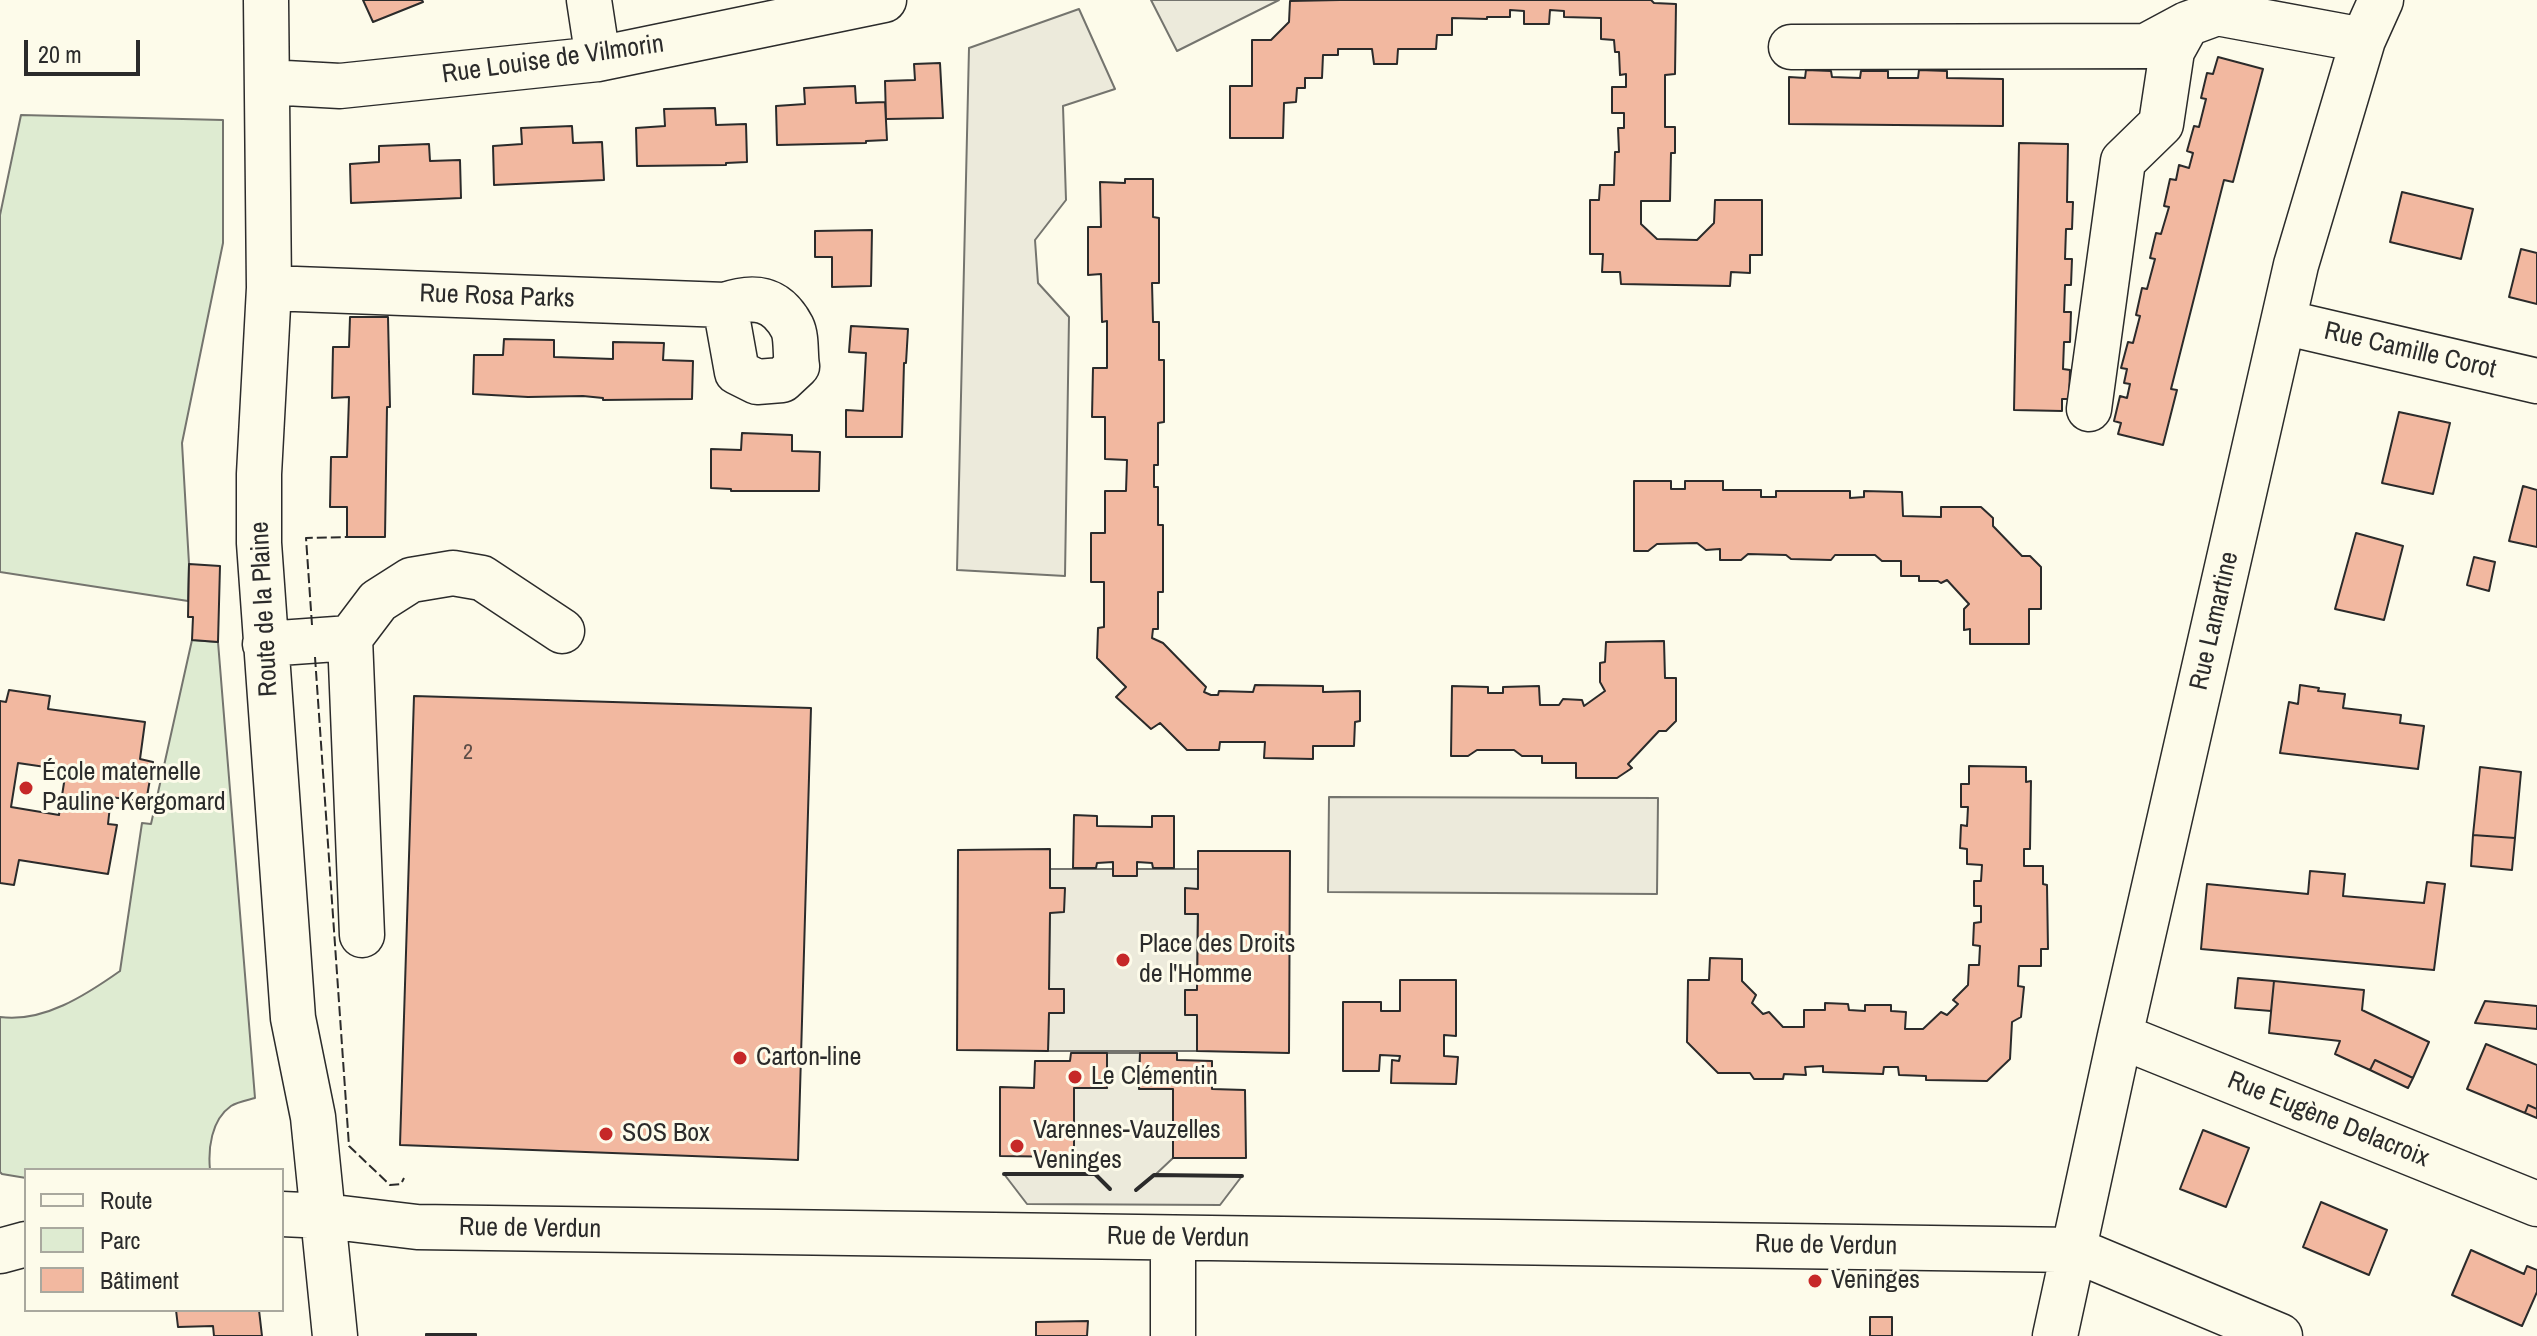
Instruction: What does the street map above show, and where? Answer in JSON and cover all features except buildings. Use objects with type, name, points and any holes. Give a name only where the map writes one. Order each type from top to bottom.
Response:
[{"type":"street","name":"Route de la Plaine","points":[[266,0],[269,288],[259,516],[265,644],[293,1018],[313,1117],[335,1336]]},
{"type":"street","points":[[589,0],[598,59]]},
{"type":"street","name":"Rue Louise de Vilmorin","points":[[267,82],[340,86],[598,59],[884,0]]},
{"type":"street","name":"Rue Lamartine","points":[[2055,1336],[2120,1036],[2296,265],[2363,40],[2381,0]]},
{"type":"street","points":[[1791,47],[2146,46],[2187,24],[2217,13],[2363,40]]},
{"type":"street","points":[[2089,409],[2123,161],[2161,124],[2172,51],[2187,24]]},
{"type":"street","name":"Rue Rosa Parks","points":[[269,288],[725,305]]},
{"type":"street","name":"Rue Camille Corot","points":[[2283,322],[2537,381]]},
{"type":"street","points":[[362,935],[350,638],[378,601],[411,580],[453,573],[482,578],[562,631]]},
{"type":"street","points":[[265,644],[350,638]]},
{"type":"street","name":"Rue Eugène Delacroix","points":[[2120,1036],[2537,1204]]},
{"type":"street","name":"Rue de Verdun","points":[[284,1214],[417,1227],[2075,1250]]},
{"type":"street","points":[[1173,1238],[1173,1336]]},
{"type":"street","points":[[0,1251],[24,1245]]},
{"type":"street","points":[[2075,1250],[2280,1336]]},
{"type":"green space","points":[[21,115],[223,120],[223,243],[182,443],[189,564],[188,601],[0,572],[0,215]]},
{"type":"green space","points":[[192,640],[218,642],[255,1098],[231,1106],[219,1119],[210,1144],[210,1168],[24,1168],[24,1178],[2,1174],[0,1017],[32,1016],[48,1011],[78,998],[120,971],[142,823],[151,824]]},
{"type":"shaded area","points":[[1151,0],[1279,0],[1177,51]]},
{"type":"shaded area","points":[[1079,9],[1115,89],[1063,106],[1066,200],[1035,240],[1038,283],[1069,317],[1065,576],[957,570],[969,48]]},
{"type":"shaded area","points":[[1329,797],[1658,798],[1657,894],[1328,892]]},
{"type":"shaded area","name":"Place des Droits de l'Homme","points":[[1050,869],[1198,869],[1197,1051],[1048,1051]]},
{"type":"shaded area","points":[[1107,1053],[1140,1053],[1139,1089],[1173,1089],[1173,1158],[1155,1175],[1242,1176],[1220,1205],[1027,1204],[1004,1174],[1094,1174],[1074,1157],[1074,1088],[1107,1088]]},
{"type":"fence","points":[[312,625],[306,538],[347,537]]},
{"type":"fence","points":[[315,657],[349,1146],[390,1185],[401,1184],[404,1178]]},
{"type":"wall","points":[[1004,1174],[1095,1174],[1110,1189]]},
{"type":"wall","points":[[1136,1190],[1154,1175],[1242,1176]]},
{"type":"place","name":"École maternelle Pauline Kergomard","points":[[26,788]]},
{"type":"place","name":"Place des Droits de l'Homme","points":[[1123,960]]},
{"type":"place","name":"Carton-line","points":[[740,1058]]},
{"type":"place","name":"Le Clémentin","points":[[1075,1077]]},
{"type":"place","name":"SOS Box","points":[[606,1134]]},
{"type":"place","name":"Varennes-Vauzelles Veninges","points":[[1017,1146]]},
{"type":"place","name":"Veninges","points":[[1815,1281]]}]
